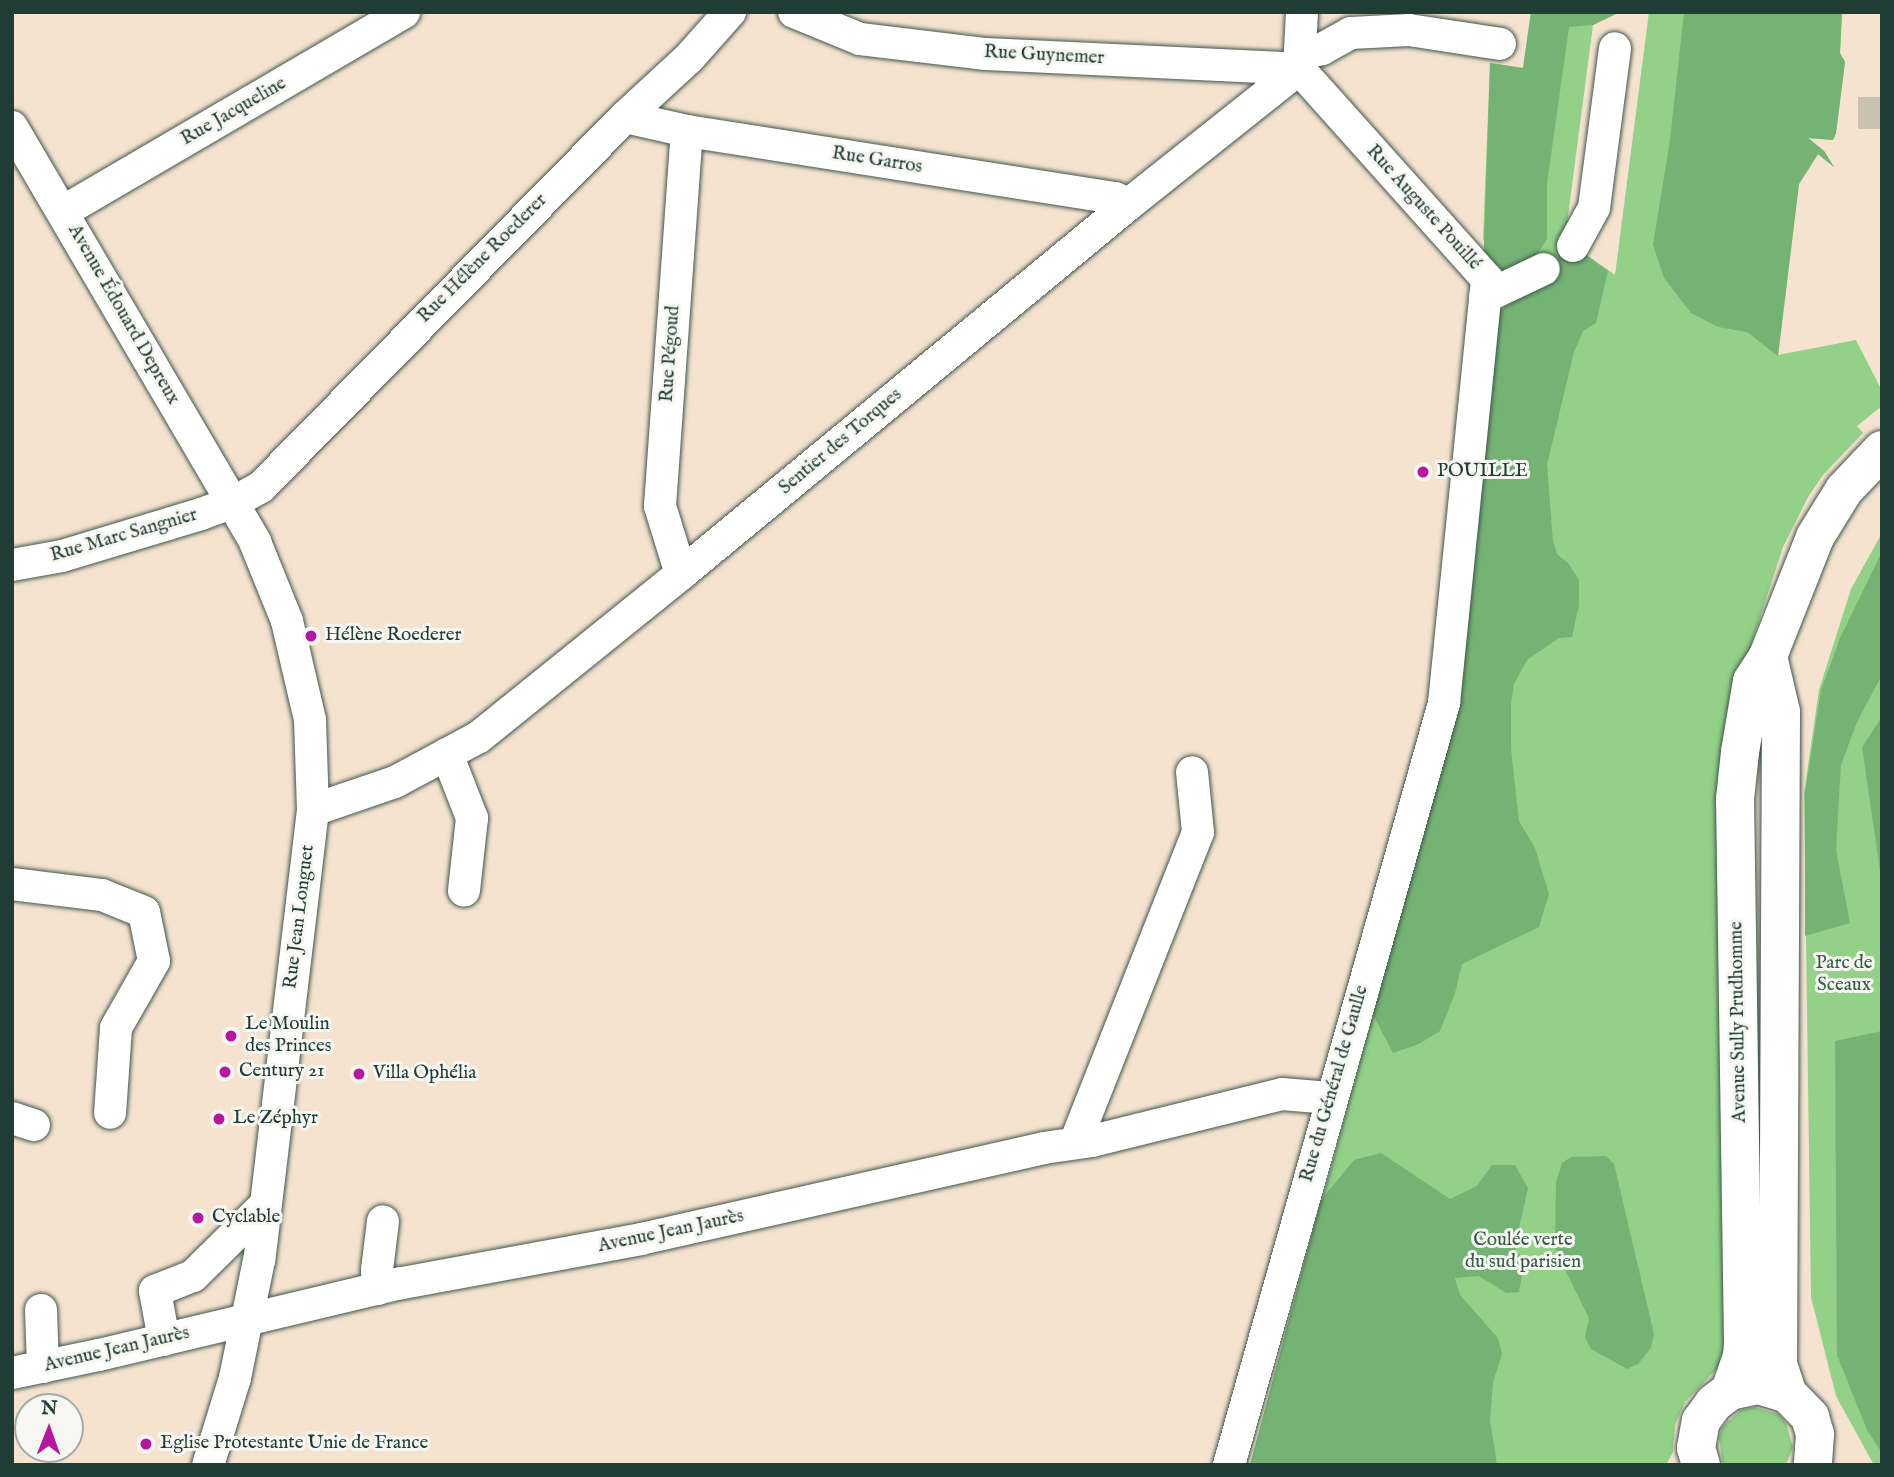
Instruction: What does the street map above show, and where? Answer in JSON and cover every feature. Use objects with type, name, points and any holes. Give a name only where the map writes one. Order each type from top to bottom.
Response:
[{"type":"main road","name":"Avenue Sully Prudhomme","points":[[1730,1391],[1744,1343],[1735,799],[1752,681],[1768,656],[1815,537],[1844,490],[1882,450]]},
{"type":"main road","name":"Avenue Sully Prudhomme","points":[[1768,656],[1781,712],[1778,1364],[1788,1394]]},
{"type":"main road","points":[[1701,1465],[1696,1448],[1701,1421],[1714,1403],[1730,1391],[1759,1385],[1788,1394],[1810,1417],[1815,1434],[1816,1463]]},
{"type":"street","name":"Rue Jacqueline","points":[[64,211],[404,12]]},
{"type":"street","name":"Rue Hélène Roederer","points":[[234,502],[261,487],[625,117],[689,58],[730,12]]},
{"type":"street","name":"Rue Guynemer","points":[[794,12],[860,39],[960,51],[1300,61]]},
{"type":"street","points":[[1300,61],[1302,12]]},
{"type":"street","points":[[1300,61],[1351,33],[1409,30],[1500,44]]},
{"type":"street","points":[[1573,246],[1594,208],[1615,48]]},
{"type":"street","name":"Sentier des Torques","points":[[313,810],[395,782],[479,737],[681,574],[1300,61]]},
{"type":"street","name":"Rue Auguste Pouillé","points":[[1300,61],[1487,279],[1444,703]]},
{"type":"street","name":"Rue Garros","points":[[625,117],[687,131],[1115,198],[1129,204]]},
{"type":"street","name":"Avenue Édouard Depreux","points":[[12,127],[64,211],[214,474],[234,502]]},
{"type":"street","name":"Rue Pégoud","points":[[681,574],[660,506],[687,131]]},
{"type":"street","points":[[1485,296],[1544,269]]},
{"type":"street","name":"Rue Marc Sangnier","points":[[12,565],[62,556],[234,502]]},
{"type":"street","name":"Rue Jean Longuet","points":[[208,1465],[235,1378],[248,1321],[265,1205],[313,810],[310,720],[287,621],[255,542],[234,502]]},
{"type":"street","name":"Rue du Général de Gaulle","points":[[1229,1465],[1330,1098],[1444,703]]},
{"type":"street","points":[[447,754],[472,818],[464,891]]},
{"type":"street","points":[[1075,1143],[1198,832],[1192,772]]},
{"type":"street","points":[[12,884],[102,895],[144,912],[154,961],[116,1028],[110,1113]]},
{"type":"street","name":"Avenue Jean Jaurès","points":[[12,1373],[379,1289],[642,1240],[838,1197],[923,1174],[1075,1143],[1282,1094],[1330,1098]]},
{"type":"street","points":[[164,1340],[155,1290],[193,1276],[265,1205]]},
{"type":"street","points":[[379,1289],[377,1270],[383,1221]]},
{"type":"street","points":[[41,1310],[43,1367]]},
{"type":"green space","name":"Coulée verte du sud parisien","points":[[1531,12],[1620,12],[1593,25],[1565,239],[1615,275],[1649,12],[1842,12],[1840,53],[1845,62],[1836,133],[1833,140],[1808,138],[1824,151],[1834,167],[1818,154],[1799,184],[1778,355],[1856,340],[1882,391],[1882,406],[1857,426],[1863,433],[1823,475],[1808,497],[1783,547],[1748,654],[1734,1351],[1685,1402],[1675,1425],[1673,1452],[1666,1465],[1250,1465],[1458,702],[1504,306],[1551,282],[1537,255],[1501,272],[1483,239],[1490,63],[1523,68]]},
{"type":"green space","points":[[1531,12],[1620,12],[1593,25],[1569,27],[1547,184],[1547,239],[1537,255],[1501,272],[1483,273],[1490,63],[1523,68]]},
{"type":"green space","points":[[1684,12],[1842,12],[1840,53],[1845,62],[1836,133],[1833,140],[1808,138],[1824,151],[1834,167],[1818,154],[1799,184],[1778,356],[1747,332],[1718,327],[1691,313],[1664,278],[1653,245],[1670,140]]},
{"type":"green space","points":[[1565,240],[1608,271],[1596,323],[1583,331],[1574,352],[1547,465],[1553,541],[1557,554],[1569,564],[1579,580],[1579,605],[1572,637],[1559,638],[1527,660],[1514,684],[1511,704],[1511,749],[1519,821],[1535,848],[1549,894],[1539,927],[1462,964],[1455,993],[1440,1031],[1419,1044],[1393,1053],[1372,1013],[1458,702],[1494,313],[1551,282],[1560,265],[1558,256]]},
{"type":"green space","name":"Parc de Sceaux","points":[[1882,533],[1882,1465],[1874,1465],[1836,1396],[1811,1297],[1804,793],[1819,690],[1851,589]]},
{"type":"green space","points":[[1882,552],[1882,675],[1857,722],[1841,765],[1836,850],[1850,923],[1805,936],[1805,793],[1821,690],[1840,638]]},
{"type":"green space","points":[[1882,717],[1882,870],[1880,870],[1862,747]]},
{"type":"green space","points":[[1882,1031],[1882,1453],[1867,1430],[1837,1355],[1835,1041]]},
{"type":"green space","points":[[1381,1153],[1450,1199],[1477,1186],[1492,1165],[1515,1165],[1528,1188],[1515,1247],[1524,1263],[1519,1292],[1506,1293],[1479,1276],[1455,1278],[1460,1295],[1498,1338],[1502,1354],[1493,1382],[1490,1420],[1497,1465],[1250,1465],[1321,1200],[1354,1160]]},
{"type":"green space","points":[[1606,1156],[1614,1164],[1654,1334],[1651,1348],[1638,1364],[1627,1369],[1591,1349],[1585,1337],[1589,1318],[1555,1249],[1556,1182],[1562,1163],[1571,1157]]},
{"type":"green space","points":[[1754,1407],[1778,1414],[1786,1423],[1793,1447],[1786,1465],[1724,1465],[1719,1437],[1723,1426],[1741,1410]]},
{"type":"tunnel","points":[[1858,113],[1882,113]]},
{"type":"place","name":"POUILLE","points":[[1423,472]]},
{"type":"place","name":"Hélène Roederer","points":[[311,636]]},
{"type":"place","name":"Le Moulin des Princes","points":[[231,1036]]},
{"type":"place","name":"Century 21","points":[[225,1072]]},
{"type":"place","name":"Villa Ophélia","points":[[359,1074]]},
{"type":"place","name":"Le Zéphyr","points":[[219,1119]]},
{"type":"place","name":"Cyclable","points":[[198,1218]]},
{"type":"place","name":"Eglise Protestante Unie de France","points":[[146,1444]]}]
